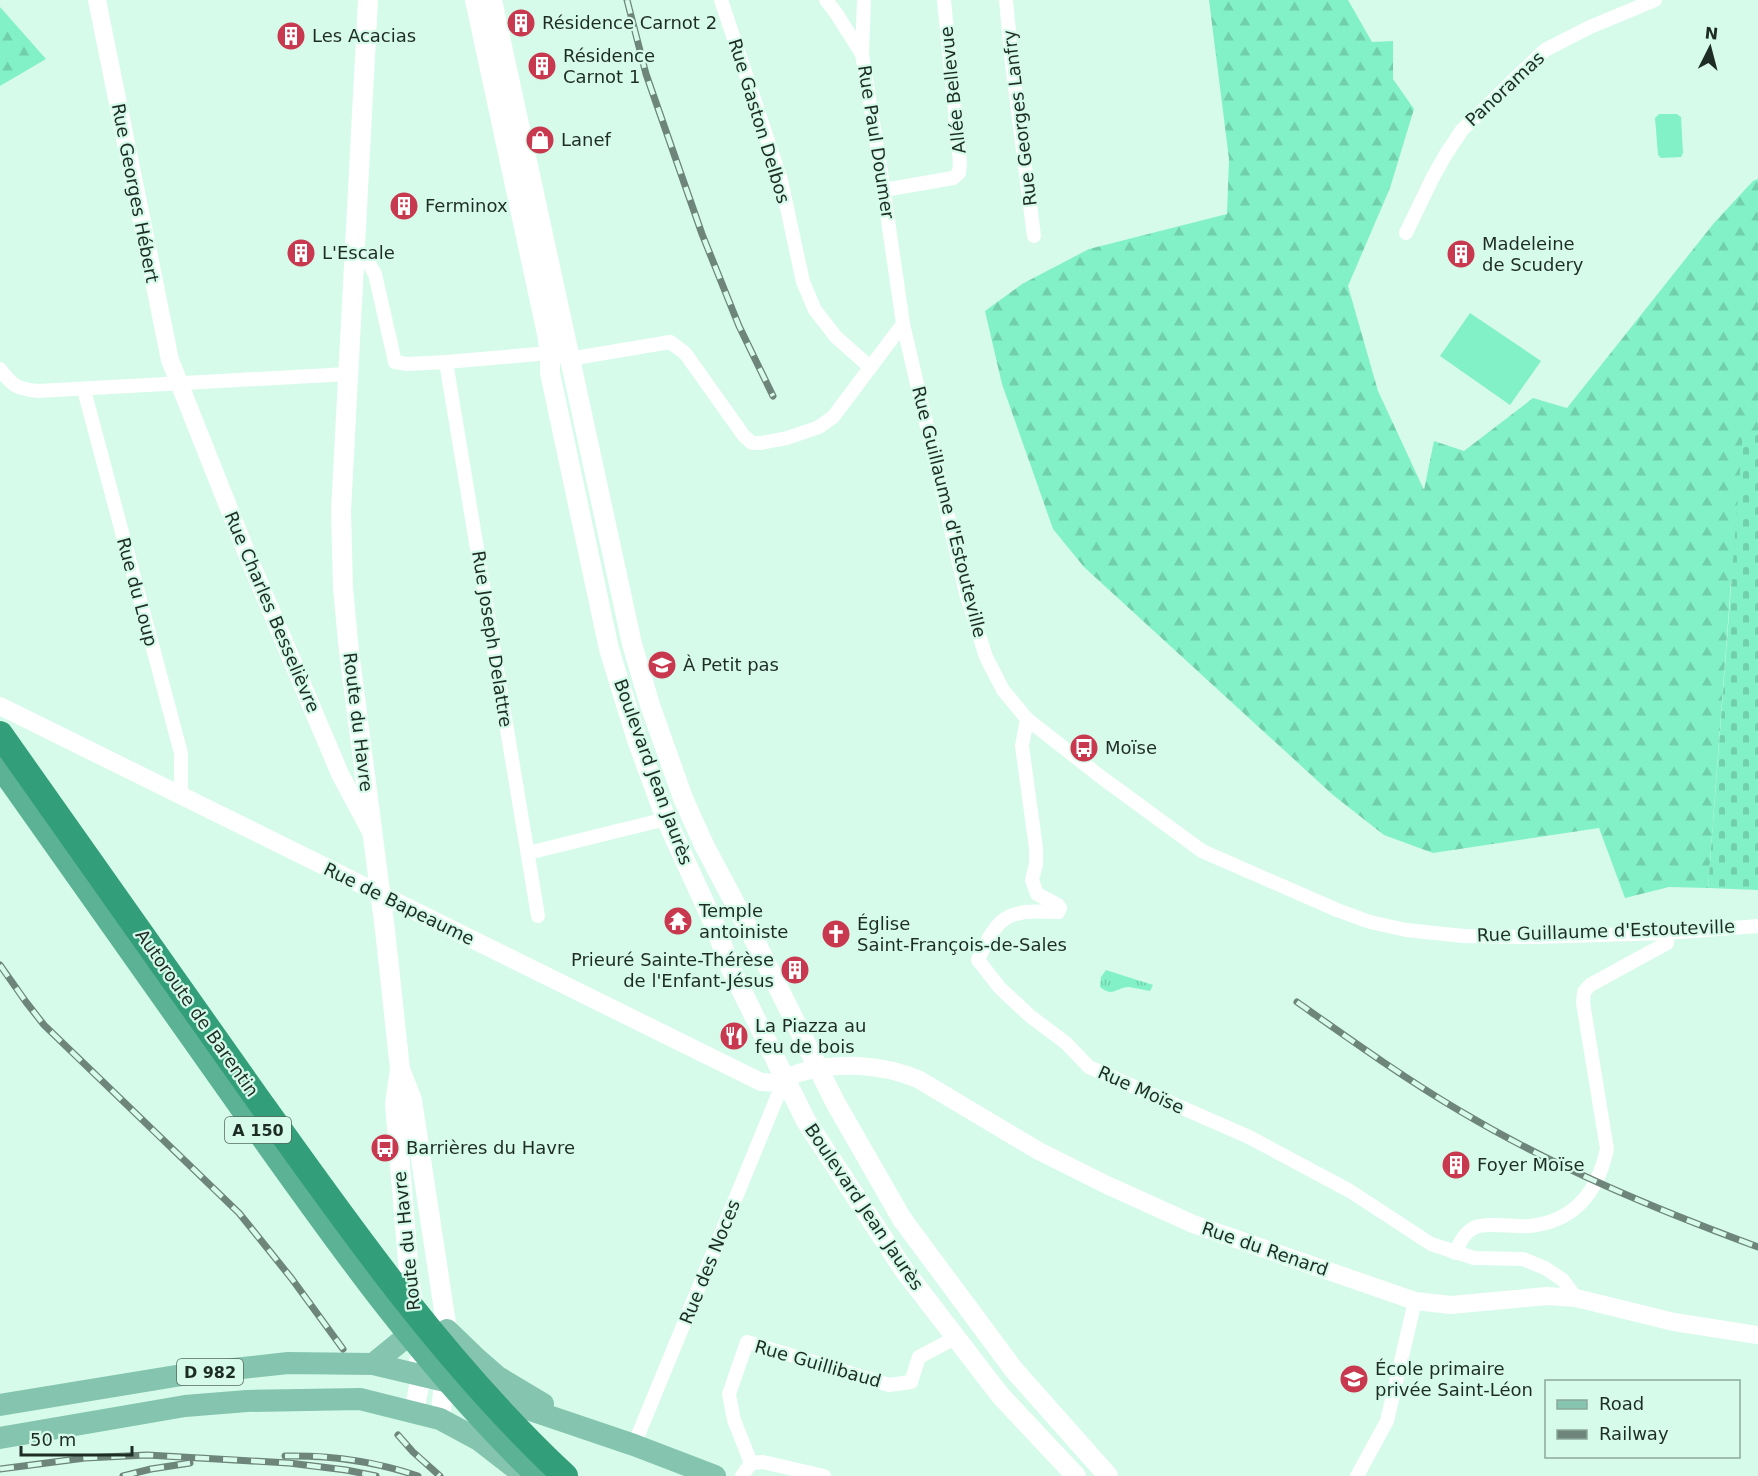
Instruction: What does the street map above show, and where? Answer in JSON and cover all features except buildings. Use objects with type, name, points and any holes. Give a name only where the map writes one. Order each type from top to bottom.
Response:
[{"type":"highway","name":"Autoroute de Barentin","points":[[0,734],[291,1146],[361,1241],[448,1352],[510,1422],[565,1476]]},
{"type":"highway","name":"Autoroute de Barentin","points":[[0,766],[279,1160],[374,1290],[436,1367],[506,1445],[538,1476]]},
{"type":"main road","name":"Route du Havre","points":[[368,0],[341,511],[343,588],[349,651],[386,930],[400,1069],[395,1104],[409,1274],[421,1376],[414,1412]]},
{"type":"main road","name":"Boulevard Jean Jaurès","points":[[475,0],[547,334],[550,373],[609,650],[666,819],[715,926],[731,969],[801,1073],[835,1102],[902,1219],[1014,1370],[1108,1476]]},
{"type":"main road","name":"Boulevard Jean Jaurès","points":[[492,0],[632,644],[650,705],[683,798],[704,845],[755,940],[801,1073],[806,1121],[904,1270],[955,1338],[999,1395],[1076,1476]]},
{"type":"main road","name":"Route du Havre","points":[[400,1069],[412,1100],[447,1330],[447,1356],[440,1419]]},
{"type":"main road","points":[[373,1364],[416,1329]]},
{"type":"main road","points":[[447,1330],[498,1377],[576,1425]]},
{"type":"main road","name":"D 982","points":[[0,1405],[188,1374],[288,1364],[373,1364],[445,1381],[634,1445],[708,1474]]},
{"type":"main road","name":"D 982","points":[[0,1438],[185,1406],[247,1401],[360,1399],[440,1419]]},
{"type":"main road","points":[[440,1419],[479,1440],[525,1476]]},
{"type":"street","name":"Rue Georges Hébert","points":[[97,0],[166,348],[178,384]]},
{"type":"street","name":"Rue Gaston Delbos","points":[[721,0],[781,180],[803,282],[815,310],[836,337],[870,367]]},
{"type":"street","name":"Rue Paul Doumer","points":[[826,0],[862,54],[899,294]]},
{"type":"street","name":"Allée Bellevue","points":[[884,190],[953,178],[959,173],[960,163],[944,0]]},
{"type":"street","name":"Rue Georges Lanfry","points":[[1006,0],[1034,236]]},
{"type":"street","name":"Panoramas","points":[[1406,233],[1433,177],[1462,130],[1545,50],[1590,27],[1655,0]]},
{"type":"street","points":[[836,13],[849,14],[863,4]]},
{"type":"street","points":[[862,54],[863,4]]},
{"type":"street","points":[[354,260],[368,262],[375,274],[394,362],[407,364],[446,362],[550,353],[569,359],[670,342],[685,353],[744,436],[752,443],[760,444],[819,427],[838,411],[903,324]]},
{"type":"street","name":"Rue Guillaume d'Estouteville","points":[[899,294],[903,324],[966,593],[986,657],[1002,690],[1027,719],[1128,798],[1202,851],[1337,910],[1370,922],[1406,930],[1464,936],[1533,937],[1667,933],[1758,926]]},
{"type":"street","name":"Rue Joseph Delattre","points":[[446,362],[538,916]]},
{"type":"street","points":[[0,369],[8,380],[21,390],[38,391],[348,374]]},
{"type":"street","name":"Rue Charles Besselièvre","points":[[178,384],[340,774],[373,836]]},
{"type":"street","name":"Rue du Loup","points":[[84,390],[181,753],[181,796]]},
{"type":"street","name":"Rue de Bapeaume","points":[[0,706],[761,1082],[775,1082],[801,1073]]},
{"type":"street","name":"Rue Moïse","points":[[1027,719],[1022,746],[1036,848],[1036,864],[1032,880],[1037,894],[1058,904],[1060,909],[1058,912],[1021,911],[996,925],[978,960],[1000,988],[1030,1016],[1066,1043],[1089,1067],[1249,1137],[1350,1191],[1431,1244],[1474,1258],[1523,1259],[1545,1268],[1563,1280],[1576,1298]]},
{"type":"street","points":[[528,853],[666,819]]},
{"type":"street","points":[[1455,1253],[1462,1237],[1477,1226],[1531,1226],[1554,1221],[1579,1206],[1588,1196],[1604,1163],[1607,1149],[1583,1003],[1584,992],[1590,985],[1667,943],[1667,933]]},
{"type":"street","name":"Rue du Renard","points":[[801,1073],[859,1065],[881,1067],[903,1073],[918,1079],[1037,1150],[1193,1224],[1415,1301],[1451,1305],[1547,1296],[1576,1298],[1674,1322],[1758,1335]]},
{"type":"street","name":"Rue des Noces","points":[[634,1445],[801,1073]]},
{"type":"street","points":[[1357,1476],[1387,1421],[1415,1301]]},
{"type":"street","name":"Rue Guillibaud","points":[[751,1463],[734,1420],[729,1394],[747,1342],[889,1385],[911,1382],[919,1357],[955,1338]]},
{"type":"street","points":[[742,1476],[751,1463],[763,1462],[824,1476]]},
{"type":"green space","points":[[1209,0],[1348,0],[1372,42],[1393,41],[1393,79],[1414,109],[1390,188],[1348,286],[1378,391],[1424,490],[1434,441],[1464,451],[1533,398],[1567,408],[1714,223],[1753,181],[1758,179],[1758,536],[1731,582],[1708,888],[1669,887],[1625,898],[1599,828],[1433,853],[1384,835],[1333,795],[1084,567],[1053,529],[1002,384],[985,311],[1022,284],[1089,249],[1227,214],[1229,159]]},
{"type":"green space","points":[[0,7],[46,59],[0,86]]},
{"type":"green space","points":[[1659,114],[1677,114],[1681,117],[1683,153],[1681,157],[1661,158],[1658,155],[1655,118]]},
{"type":"green space","points":[[1470,313],[1541,361],[1510,405],[1440,356]]},
{"type":"green space","points":[[1743,431],[1758,432],[1758,890],[1708,888]]},
{"type":"green space","points":[[1106,970],[1153,985],[1150,991],[1125,987],[1108,992],[1100,987],[1101,977]]},
{"type":"railway","points":[[627,0],[646,74],[702,234],[739,326],[773,396]]},
{"type":"railway","points":[[0,965],[44,1025],[239,1213],[292,1279],[343,1349]]},
{"type":"railway","points":[[1297,1002],[1418,1085],[1532,1151],[1681,1218],[1758,1247]]},
{"type":"railway","points":[[398,1435],[440,1476]]},
{"type":"railway","points":[[0,1469],[85,1458],[147,1455],[289,1463],[376,1476]]},
{"type":"railway","points":[[285,1456],[352,1460],[385,1466],[418,1476]]},
{"type":"railway","points":[[123,1476],[190,1463]]},
{"type":"place","name":"Résidence Carnot 2","points":[[521,23]]},
{"type":"place","name":"Les Acacias","points":[[291,36]]},
{"type":"place","name":"Résidence Carnot 1","points":[[542,66]]},
{"type":"place","name":"Lanef","points":[[540,140]]},
{"type":"place","name":"Ferminox","points":[[404,206]]},
{"type":"place","name":"L'Escale","points":[[301,253]]},
{"type":"place","name":"Madeleine de Scudery","points":[[1461,254]]},
{"type":"place","name":"À Petit pas","points":[[662,665]]},
{"type":"place","name":"Moïse","points":[[1084,748]]},
{"type":"place","name":"Temple antoiniste","points":[[678,921]]},
{"type":"place","name":"Église Saint-François-de-Sales","points":[[836,934]]},
{"type":"place","name":"Prieuré Sainte-Thérèse de l'Enfant-Jésus","points":[[795,970]]},
{"type":"place","name":"La Piazza au feu de bois","points":[[734,1036]]},
{"type":"place","name":"Barrières du Havre","points":[[385,1148]]},
{"type":"place","name":"Foyer Moïse","points":[[1456,1165]]},
{"type":"place","name":"École primaire privée Saint-Léon","points":[[1354,1379]]}]
